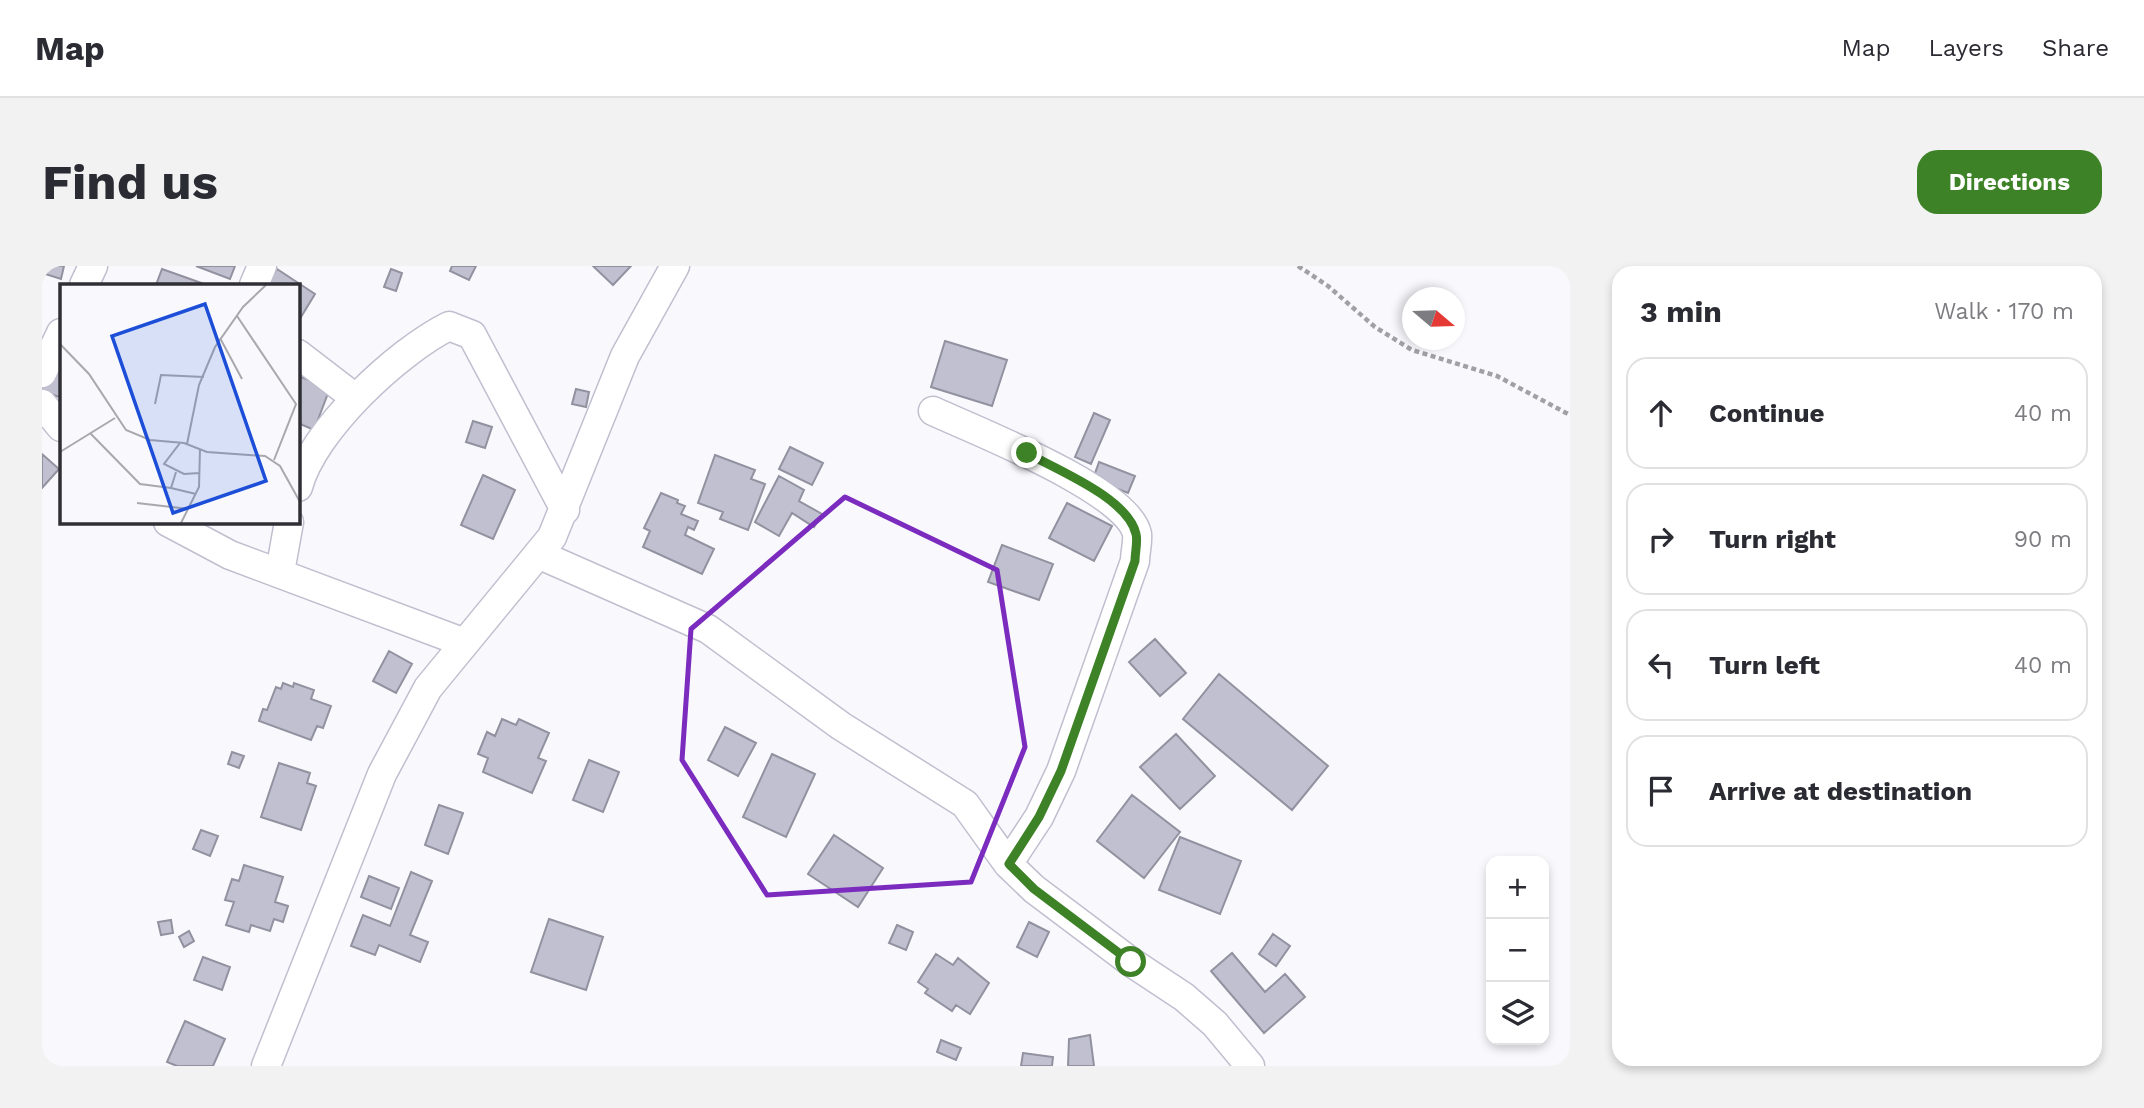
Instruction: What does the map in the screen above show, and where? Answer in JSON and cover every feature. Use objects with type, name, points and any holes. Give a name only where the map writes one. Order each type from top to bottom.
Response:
[{"type":"street","points":[[84,284],[93,266]]},
{"type":"street","points":[[254,284],[262,266]]},
{"type":"street","points":[[266,1066],[382,774],[428,688],[552,537],[625,356],[675,266]]},
{"type":"street","points":[[299,485],[316,451],[354,397],[429,336],[449,326],[462,328],[472,335],[565,510]]},
{"type":"street","points":[[42,373],[60,335]]},
{"type":"street","points":[[299,355],[354,397]]},
{"type":"street","points":[[42,404],[60,426]]},
{"type":"street","points":[[933,411],[1027,453],[1107,497],[1129,520],[1137,534],[1135,561],[1061,771],[1039,817],[1009,864]]},
{"type":"street","points":[[170,523],[230,555],[465,643]]},
{"type":"street","points":[[280,572],[289,523]]},
{"type":"street","points":[[538,554],[666,608],[737,647],[841,726],[965,804],[1009,864],[1067,916],[1184,997],[1215,1024],[1250,1066]]},
{"type":"path","points":[[1298,266],[1328,286],[1375,327],[1412,350],[1497,376],[1570,415]]},
{"type":"highlighted area","points":[[845,497],[997,570],[1025,747],[971,882],[767,895],[682,760],[691,629]]},
{"type":"building","points":[[42,266],[64,266],[61,279],[42,273]]},
{"type":"building","points":[[196,266],[235,266],[230,279]]},
{"type":"building","points":[[452,266],[476,266],[469,280],[450,271]]},
{"type":"building","points":[[593,266],[631,266],[613,285]]},
{"type":"building","points":[[162,269],[204,284],[156,284]]},
{"type":"building","points":[[277,269],[315,294],[299,320],[299,284],[268,284]]},
{"type":"building","points":[[391,269],[402,273],[396,291],[384,287]]},
{"type":"building","points":[[945,341],[1007,360],[992,406],[931,387]]},
{"type":"building","points":[[60,360],[60,398],[42,390],[42,370]]},
{"type":"building","points":[[299,376],[330,388],[314,430],[299,423]]},
{"type":"building","points":[[576,389],[589,392],[586,407],[572,404]]},
{"type":"building","points":[[1094,413],[1110,420],[1091,464],[1075,457]]},
{"type":"building","points":[[473,421],[492,427],[485,448],[466,442]]},
{"type":"building","points":[[790,447],[823,463],[812,485],[779,469]]},
{"type":"building","points":[[42,454],[59,469],[42,488]]},
{"type":"building","points":[[715,455],[755,470],[751,479],[765,484],[748,530],[720,519],[723,512],[698,503]]},
{"type":"building","points":[[1099,462],[1135,476],[1128,493],[1093,479]]},
{"type":"building","points":[[483,475],[515,490],[493,539],[461,525]]},
{"type":"building","points":[[779,476],[804,490],[799,501],[822,514],[814,527],[792,513],[779,536],[755,522]]},
{"type":"building","points":[[661,493],[685,506],[681,514],[698,521],[694,530],[688,527],[685,535],[714,549],[702,574],[643,547],[650,531],[644,528]]},
{"type":"building","points":[[1067,503],[1112,526],[1094,561],[1049,538]]},
{"type":"building","points":[[1002,545],[1053,564],[1039,600],[988,582]]},
{"type":"building","points":[[1155,639],[1186,673],[1160,696],[1129,662]]},
{"type":"building","points":[[389,651],[412,664],[396,693],[373,681]]},
{"type":"building","points":[[1219,674],[1328,766],[1292,810],[1183,719]]},
{"type":"building","points":[[283,683],[293,687],[294,683],[314,690],[311,699],[331,706],[323,728],[317,726],[311,740],[259,721],[263,709],[267,710],[276,687],[281,689]]},
{"type":"building","points":[[502,719],[516,725],[519,719],[549,733],[538,758],[546,761],[532,793],[483,772],[488,758],[478,754],[487,732],[495,736]]},
{"type":"building","points":[[725,727],[756,743],[738,776],[708,760]]},
{"type":"building","points":[[1176,734],[1215,776],[1180,809],[1140,767]]},
{"type":"building","points":[[232,752],[244,756],[239,768],[228,764]]},
{"type":"building","points":[[772,754],[815,774],[786,837],[743,817]]},
{"type":"building","points":[[589,760],[619,772],[603,812],[573,800]]},
{"type":"building","points":[[279,763],[310,773],[307,783],[316,786],[301,830],[261,817]]},
{"type":"building","points":[[1132,795],[1180,832],[1144,878],[1097,841]]},
{"type":"building","points":[[439,805],[463,813],[448,854],[425,845]]},
{"type":"building","points":[[201,830],[218,836],[210,856],[193,849]]},
{"type":"building","points":[[834,835],[883,868],[858,907],[808,874]]},
{"type":"building","points":[[1180,837],[1241,861],[1220,914],[1159,890]]},
{"type":"building","points":[[244,865],[283,877],[275,902],[288,906],[283,922],[274,919],[270,931],[251,925],[249,932],[226,925],[234,902],[225,900],[232,879],[239,881]]},
{"type":"building","points":[[411,872],[432,881],[410,935],[428,942],[420,962],[379,945],[375,955],[351,946],[363,915],[390,926]]},
{"type":"building","points":[[369,876],[399,888],[391,909],[361,897]]},
{"type":"building","points":[[549,919],[603,937],[586,990],[531,972]]},
{"type":"building","points":[[171,920],[173,933],[161,935],[158,922]]},
{"type":"building","points":[[1029,922],[1049,932],[1037,957],[1017,947]]},
{"type":"building","points":[[897,925],[913,932],[906,950],[889,943]]},
{"type":"building","points":[[189,931],[194,941],[184,947],[179,937]]},
{"type":"building","points":[[1273,934],[1290,946],[1276,966],[1259,954]]},
{"type":"building","points":[[1232,953],[1265,992],[1285,974],[1305,997],[1264,1033],[1211,971]]},
{"type":"building","points":[[936,954],[953,965],[958,958],[989,983],[970,1014],[956,1005],[952,1011],[925,993],[928,989],[918,982]]},
{"type":"building","points":[[203,957],[230,967],[222,990],[194,980]]},
{"type":"building","points":[[185,1021],[225,1039],[213,1066],[177,1066],[167,1062]]},
{"type":"building","points":[[1090,1035],[1094,1066],[1068,1066],[1069,1039]]},
{"type":"building","points":[[941,1040],[961,1048],[956,1060],[937,1052]]},
{"type":"building","points":[[1023,1053],[1053,1057],[1052,1066],[1021,1066]]},
{"type":"route","points":[[1027,453],[1107,497],[1129,520],[1137,534],[1135,561],[1061,771],[1039,817],[1009,864],[1067,916],[1131,962]]}]
